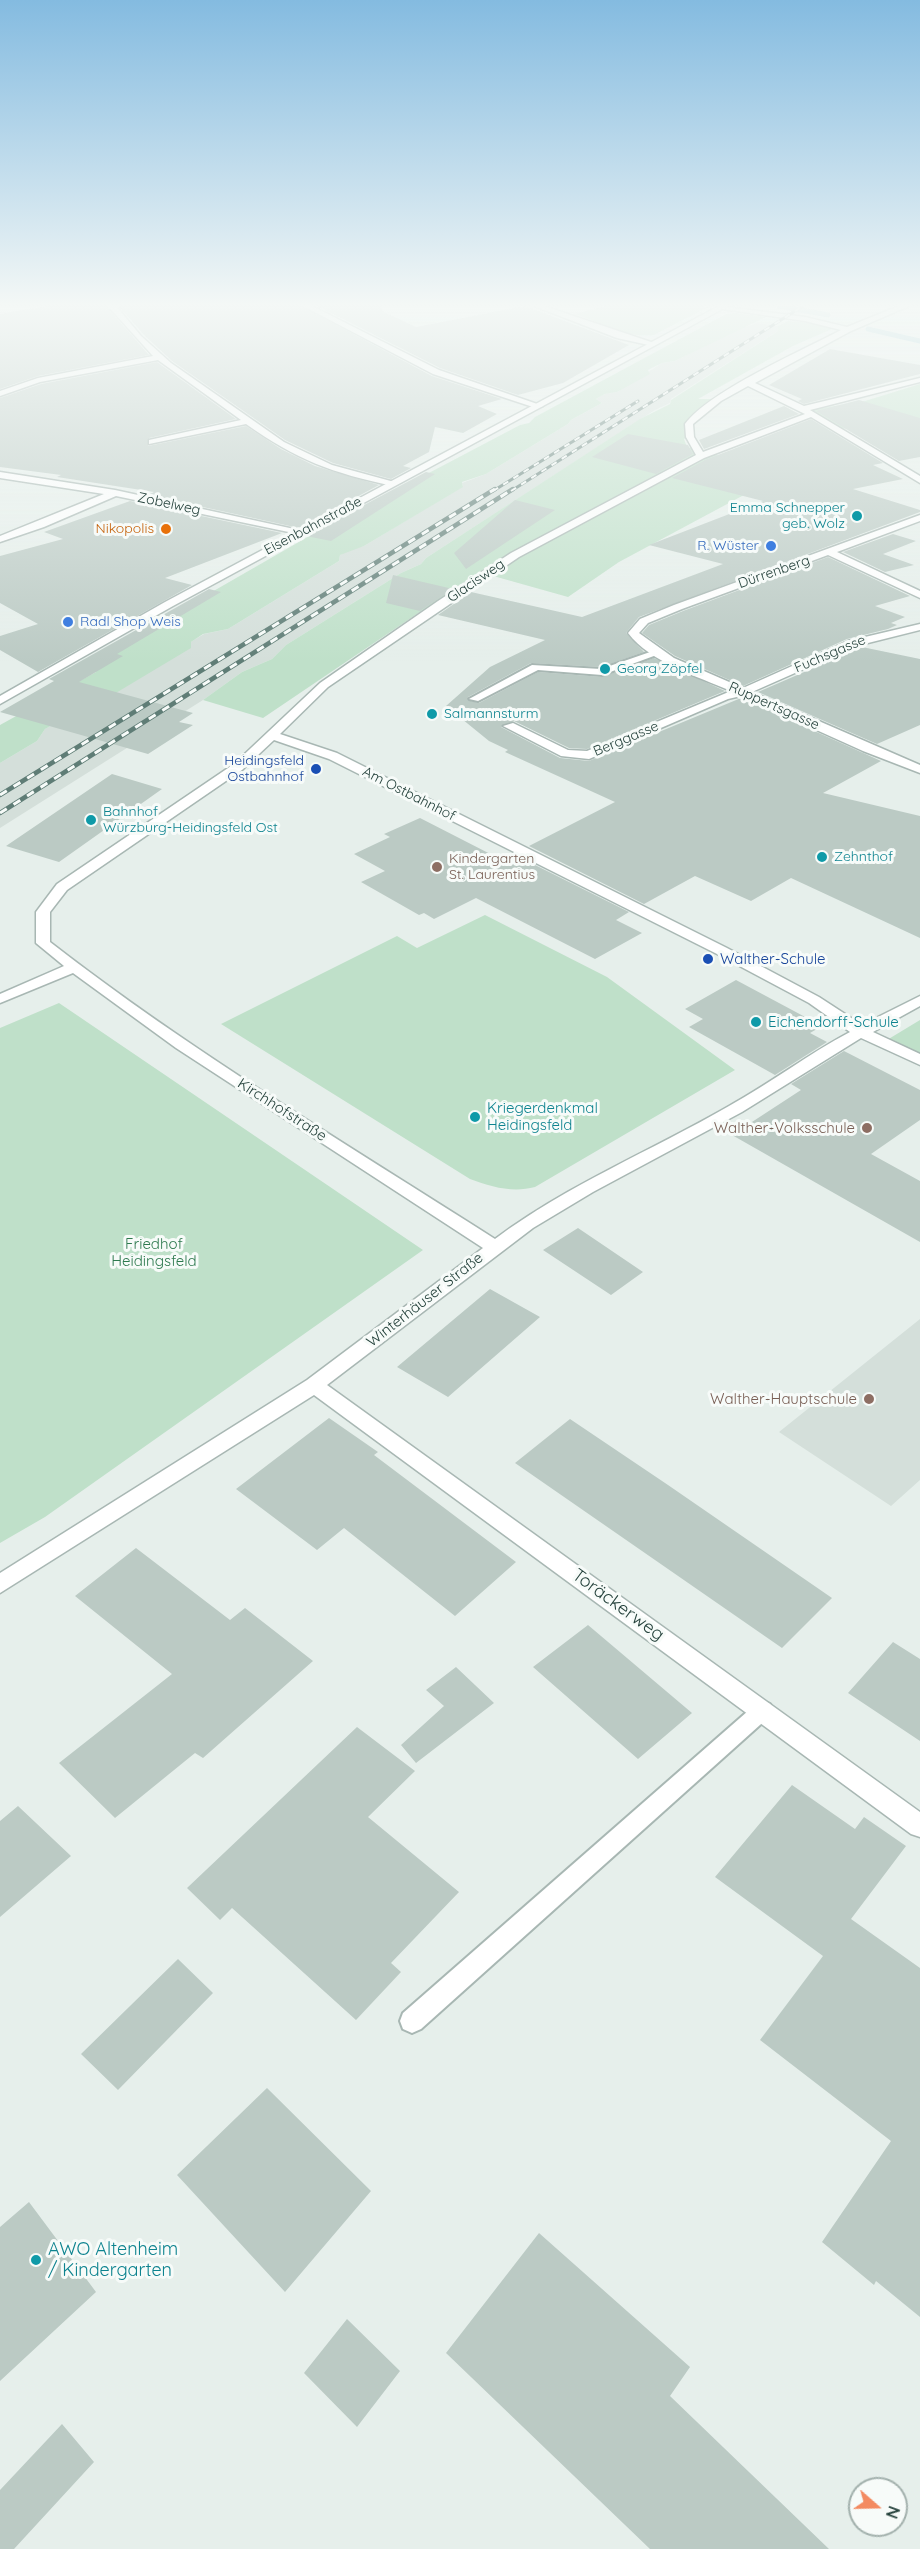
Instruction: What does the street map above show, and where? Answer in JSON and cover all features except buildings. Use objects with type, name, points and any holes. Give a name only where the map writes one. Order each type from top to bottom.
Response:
[{"type":"street","points":[[152,442],[230,425]]},
{"type":"street","points":[[254,425],[310,460],[346,473],[393,483]]},
{"type":"street","name":"Eisenbahnstraße","points":[[0,701],[303,532],[503,425]]},
{"type":"street","points":[[689,425],[690,437],[701,456]]},
{"type":"street","name":"Glacisweg","points":[[272,735],[324,685],[515,555],[701,456],[775,425]]},
{"type":"street","points":[[828,425],[920,480]]},
{"type":"street","name":"Zobelweg","points":[[0,475],[115,493],[303,532]]},
{"type":"street","points":[[0,539],[41,525],[115,493]]},
{"type":"street","name":"Dürrenberg","points":[[633,633],[644,621],[678,607],[920,518]]},
{"type":"street","points":[[830,552],[920,595]]},
{"type":"street","name":"Fuchsgasse","points":[[744,692],[861,640],[891,630],[920,627]]},
{"type":"street","name":"Ruppertsgasse","points":[[633,633],[657,653],[920,769]]},
{"type":"street","name":"Berggasse","points":[[509,726],[564,753],[589,755],[725,696],[744,692]]},
{"type":"street","points":[[75,967],[43,943],[43,912],[62,886],[238,767],[272,735]]},
{"type":"street","name":"Am Ostbahnhof","points":[[272,735],[333,756],[722,951],[814,999],[861,1032],[920,1060]]},
{"type":"street","points":[[0,999],[75,967]]},
{"type":"street","name":"Kirchhofstraße","points":[[75,967],[113,998],[181,1045],[494,1246]]},
{"type":"street","name":"Winterhäuser Straße","points":[[0,1584],[314,1385],[494,1246],[586,1188],[736,1109],[832,1047],[920,1000]]},
{"type":"street","name":"Toräckerweg","points":[[314,1385],[920,1826]]},
{"type":"lane","points":[[474,699],[536,667],[602,672],[657,653]]},
{"type":"lane","points":[[412,2021],[763,1710]]},
{"type":"shaded area","points":[[566,425],[632,425],[426,558],[421,564],[401,573],[286,645],[272,659],[242,672],[203,700],[0,828],[0,763],[37,741],[45,729],[204,634],[228,629],[339,561],[340,555],[350,549],[364,546],[463,486],[462,483],[486,474]]},
{"type":"shaded area","name":"Walther-Hauptschule","points":[[920,1319],[920,1480],[891,1506],[779,1432]]},
{"type":"green space","points":[[520,425],[566,425],[486,474],[462,482],[463,487],[364,546],[340,555],[339,561],[228,629],[203,634],[191,642],[191,648],[74,718],[61,720],[45,729],[37,741],[0,763],[0,725],[96,672],[83,666],[311,535]]},
{"type":"green space","points":[[631,425],[689,425],[690,437],[684,439],[687,447],[785,473],[619,562],[568,597],[479,572],[263,718],[203,700],[242,672],[272,659],[286,645],[401,573],[421,564],[426,558]]},
{"type":"green space","points":[[834,425],[871,425],[841,429]]},
{"type":"green space","points":[[890,425],[920,425],[920,436]]},
{"type":"green space","points":[[485,915],[607,977],[735,1070],[535,1187],[510,1189],[494,1187],[470,1179],[221,1024],[397,936],[417,948]]},
{"type":"green space","name":"Friedhof Heidingsfeld","points":[[59,1003],[423,1250],[45,1517],[0,1543],[0,1028]]},
{"type":"green space","points":[[920,1020],[920,1060],[882,1043]]},
{"type":"railway","points":[[493,491],[599,425]]},
{"type":"railway","points":[[511,491],[615,425]]},
{"type":"railway","points":[[0,795],[495,489]]},
{"type":"railway","points":[[0,813],[513,489]]},
{"type":"place","name":"Emma Schnepper geb. Wolz","points":[[857,516]]},
{"type":"place","name":"Nikopolis","points":[[166,529]]},
{"type":"place","name":"R. Wüster","points":[[771,546]]},
{"type":"place","name":"Radl Shop Weis","points":[[68,622]]},
{"type":"place","name":"Georg Zöpfel","points":[[605,669]]},
{"type":"place","name":"Salmannsturm","points":[[432,714]]},
{"type":"place","name":"Heidingsfeld Ostbahnhof","points":[[316,769]]},
{"type":"place","name":"Bahnhof Würzburg-Heidingsfeld Ost","points":[[91,820]]},
{"type":"place","name":"Zehnthof","points":[[822,857]]},
{"type":"place","name":"Kindergarten St. Laurentius","points":[[437,867]]},
{"type":"place","name":"Walther-Schule","points":[[708,959]]},
{"type":"place","name":"Eichendorff-Schule","points":[[756,1022]]},
{"type":"place","name":"Kriegerdenkmal Heidingsfeld","points":[[475,1117]]},
{"type":"place","name":"Walther-Volksschule","points":[[867,1128]]},
{"type":"place","name":"Walther-Hauptschule","points":[[869,1399]]},
{"type":"place","name":"AWO Altenheim / Kindergarten","points":[[36,2260]]}]
